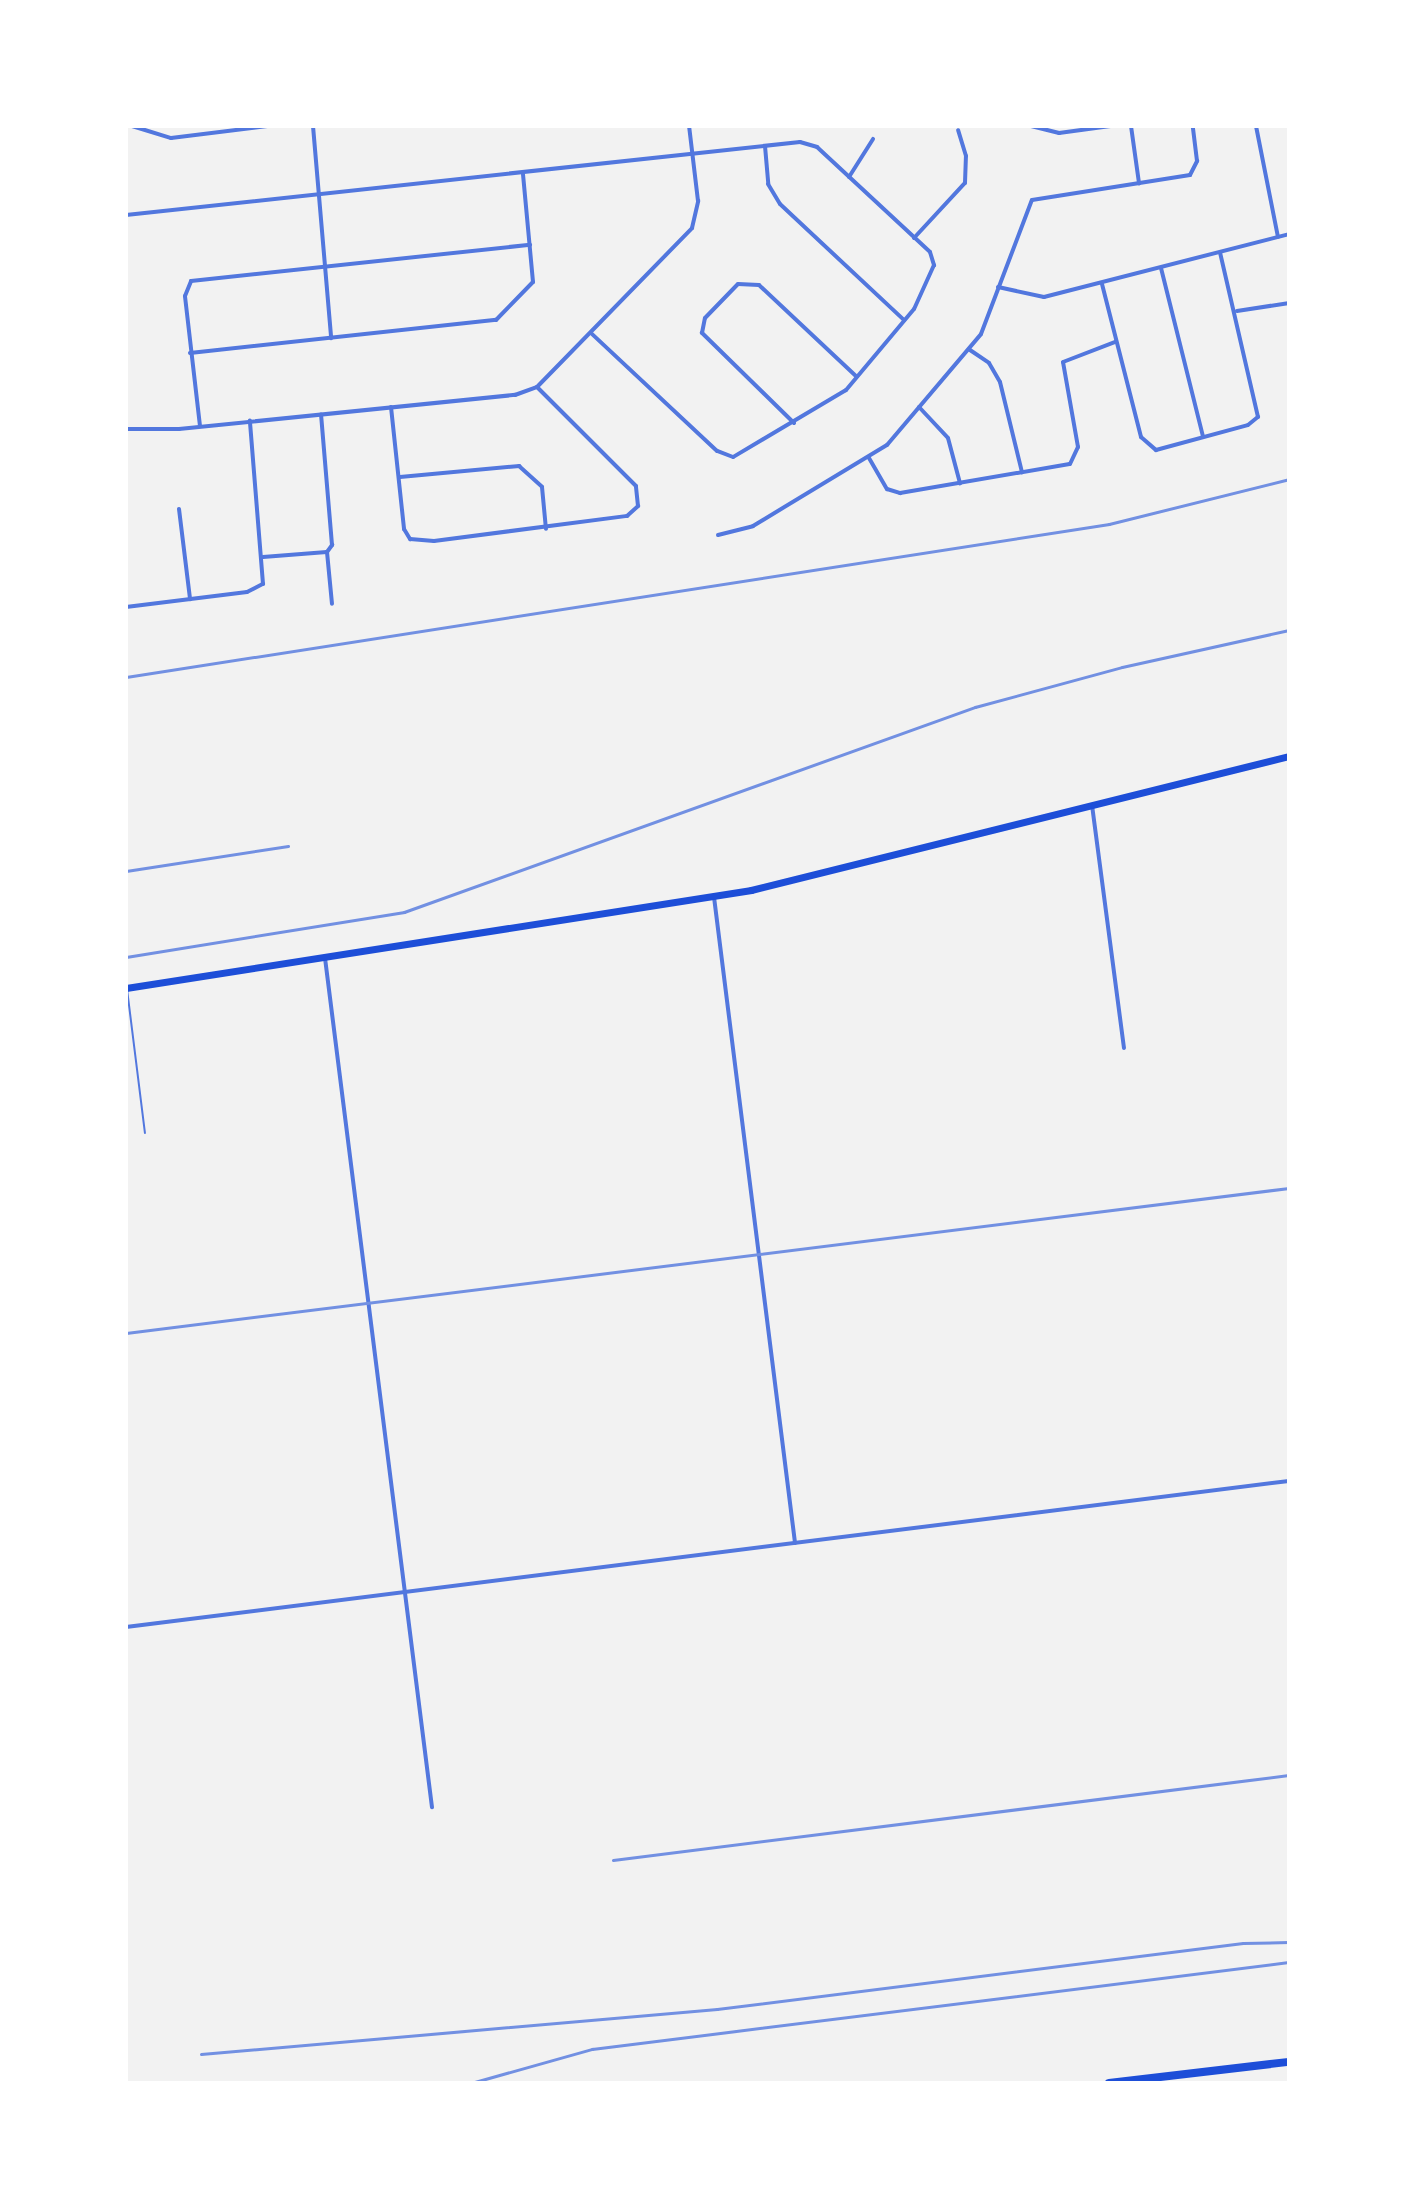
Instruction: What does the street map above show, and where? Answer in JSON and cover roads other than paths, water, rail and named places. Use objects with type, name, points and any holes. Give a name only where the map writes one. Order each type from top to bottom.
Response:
[{"type":"highway","points":[[1109,2083],[1289,2062]]},
{"type":"main road","points":[[126,988],[714,897],[1289,756]]},
{"type":"street","points":[[132,126],[171,138],[267,126]]},
{"type":"street","points":[[313,126],[331,338]]},
{"type":"street","points":[[126,429],[200,426],[515,395],[537,387],[692,228],[698,201],[689,126]]},
{"type":"street","points":[[1031,126],[1051,133],[1111,126]]},
{"type":"street","points":[[1131,126],[1139,183]]},
{"type":"street","points":[[718,535],[753,526],[887,445],[970,350],[1032,200],[1190,175],[1197,161],[1193,126]]},
{"type":"street","points":[[1256,126],[1278,237]]},
{"type":"street","points":[[914,238],[965,183],[966,156],[958,130]]},
{"type":"street","points":[[849,177],[873,139]]},
{"type":"street","points":[[126,215],[808,143],[930,252],[934,272],[904,320],[857,377],[831,402],[740,455],[722,454],[592,334]]},
{"type":"street","points":[[765,146],[768,184],[780,204],[904,320]]},
{"type":"street","points":[[190,353],[496,320],[533,282],[523,174]]},
{"type":"street","points":[[998,287],[1037,297],[1102,284],[1289,234]]},
{"type":"street","points":[[200,426],[185,296],[191,281],[530,245]]},
{"type":"street","points":[[1102,284],[1115,342],[1145,445],[1156,450],[1248,425],[1258,417],[1220,253]]},
{"type":"street","points":[[1161,268],[1203,436]]},
{"type":"street","points":[[794,423],[702,333],[705,318],[738,284],[759,285],[857,377]]},
{"type":"street","points":[[1236,312],[1289,303]]},
{"type":"street","points":[[869,458],[893,492],[1059,469],[1074,461],[1077,434],[1063,362],[1077,352],[1115,342]]},
{"type":"street","points":[[970,350],[989,363],[1000,382],[1023,473]]},
{"type":"street","points":[[391,407],[404,529],[417,542],[609,522],[627,516],[639,499],[626,473],[537,387]]},
{"type":"street","points":[[919,407],[948,438],[960,484]]},
{"type":"street","points":[[321,414],[332,545],[327,552],[332,604]]},
{"type":"street","points":[[126,607],[255,590],[265,579],[250,421]]},
{"type":"street","points":[[399,477],[519,466],[542,487],[546,529]]},
{"type":"street","points":[[179,509],[190,599]]},
{"type":"street","points":[[263,557],[327,552]]},
{"type":"street","points":[[1092,805],[1124,1048]]},
{"type":"street","points":[[714,897],[795,1543]]},
{"type":"street","points":[[325,958],[432,1807]]},
{"type":"street","points":[[126,1627],[1289,1481]]},
{"type":"lane","points":[[126,988],[145,1133]]},
{"type":"railway","points":[[126,677],[1109,524],[1289,479]]},
{"type":"railway","points":[[126,957],[404,912],[975,707],[1122,667],[1289,630]]},
{"type":"railway","points":[[126,871],[288,846]]},
{"type":"railway","points":[[126,1333],[1289,1188]]},
{"type":"railway","points":[[613,1860],[1289,1775]]},
{"type":"railway","points":[[201,2054],[717,2009],[1243,1943],[1289,1942]]},
{"type":"railway","points":[[471,2083],[592,2049],[1289,1962]]}]
